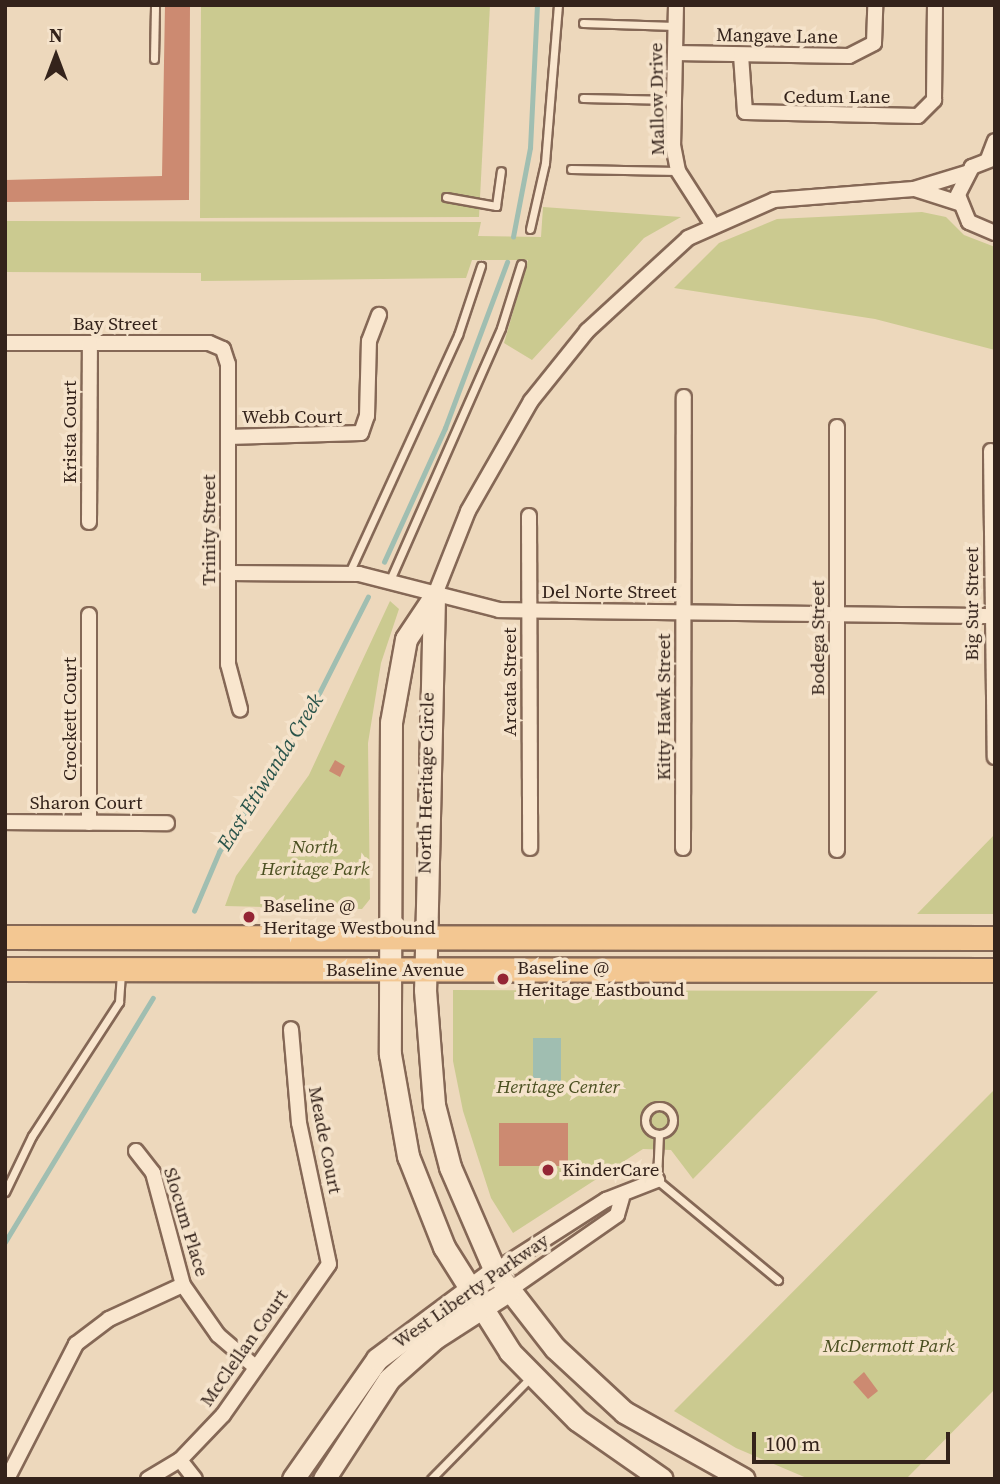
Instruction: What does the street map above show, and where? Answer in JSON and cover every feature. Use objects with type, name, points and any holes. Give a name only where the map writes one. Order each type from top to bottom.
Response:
[{"type":"main road","name":"Baseline Avenue","points":[[5,937],[995,938]]},
{"type":"main road","name":"Baseline Avenue","points":[[5,969],[995,970]]},
{"type":"street","name":"Mallow Drive","points":[[676,5],[673,100],[678,171],[712,224]]},
{"type":"street","name":"Mangave Lane","points":[[675,53],[849,56],[874,43],[875,5]]},
{"type":"street","name":"Cedum Lane","points":[[741,55],[740,103],[757,116],[918,116],[934,100],[935,5]]},
{"type":"street","points":[[914,189],[966,173],[991,159],[995,141]]},
{"type":"street","points":[[966,173],[959,203],[969,222],[995,233]]},
{"type":"street","points":[[914,189],[959,203]]},
{"type":"street","name":"North Heritage Circle","points":[[662,1479],[594,1433],[532,1377],[466,1290],[434,1226],[404,1138],[390,1054],[392,703],[411,625],[434,597],[468,511],[531,401],[623,295],[712,224],[802,195],[914,189]]},
{"type":"street","name":"Webb Court","points":[[228,436],[361,433],[369,341],[379,315]]},
{"type":"street","name":"Bay Street","points":[[5,343],[209,343],[223,349]]},
{"type":"street","name":"Krista Court","points":[[89,522],[90,343]]},
{"type":"street","name":"Trinity Street","points":[[223,349],[228,436],[228,664],[240,709]]},
{"type":"street","name":"Kitty Hawk Street","points":[[683,848],[684,397]]},
{"type":"street","name":"Bodega Street","points":[[837,427],[837,850]]},
{"type":"street","name":"Big Sur Street","points":[[991,451],[995,757]]},
{"type":"street","name":"Arcata Street","points":[[529,516],[530,848]]},
{"type":"street","name":"Del Norte Street","points":[[228,573],[354,574],[388,580],[434,597],[529,611],[837,610],[993,616]]},
{"type":"street","name":"North Heritage Circle","points":[[434,597],[424,970],[439,1132],[495,1271],[508,1291],[609,1400],[744,1479]]},
{"type":"street","name":"Crockett Court","points":[[89,615],[89,822]]},
{"type":"street","name":"Sharon Court","points":[[5,822],[167,823]]},
{"type":"street","name":"Meade Court","points":[[291,1029],[299,1123],[330,1257]]},
{"type":"street","name":"Slocum Place","points":[[136,1150],[153,1173],[183,1285],[218,1335],[254,1366]]},
{"type":"street","name":"West Liberty Parkway","points":[[293,1479],[377,1359],[466,1290],[606,1200],[622,1198],[657,1180]]},
{"type":"street","name":"West Liberty Parkway","points":[[324,1479],[389,1379],[435,1338],[617,1215],[622,1198]]},
{"type":"street","name":"McClellan Court","points":[[148,1479],[180,1460],[223,1415],[330,1257]]},
{"type":"street","points":[[7,1479],[76,1344],[109,1319],[183,1285]]},
{"type":"street","points":[[180,1460],[195,1479]]},
{"type":"lane","points":[[154,59],[155,5]]},
{"type":"lane","points":[[530,229],[545,163],[558,5]]},
{"type":"lane","points":[[583,23],[676,27]]},
{"type":"lane","points":[[583,98],[673,100]]},
{"type":"lane","points":[[571,169],[678,171]]},
{"type":"lane","points":[[446,197],[496,206],[501,170]]},
{"type":"lane","points":[[388,580],[501,328],[521,264]]},
{"type":"lane","points":[[354,574],[458,334],[481,266]]},
{"type":"lane","points":[[5,1192],[32,1136],[120,1002],[122,970]]},
{"type":"lane","points":[[659,1134],[657,1180],[778,1280]]},
{"type":"lane","points":[[431,1479],[532,1377]]},
{"type":"green space","points":[[201,5],[490,5],[479,217],[200,218]]},
{"type":"green space","points":[[543,207],[681,217],[644,238],[532,360],[504,343],[528,260],[472,260],[466,278],[201,281],[201,273],[5,272],[5,221],[481,222],[478,236],[541,237]]},
{"type":"green space","points":[[922,212],[946,217],[964,235],[995,247],[995,350],[875,319],[674,288],[719,243],[777,219]]},
{"type":"green space","name":"North Heritage Park","points":[[390,601],[399,609],[381,663],[368,743],[370,899],[362,909],[225,906],[236,876],[309,775]]},
{"type":"green space","points":[[995,834],[995,914],[917,914]]},
{"type":"green space","name":"Heritage Center","points":[[453,990],[878,991],[693,1179],[671,1150],[643,1149],[513,1233],[491,1198],[463,1111],[453,1061]]},
{"type":"green space","name":"McDermott Park","points":[[995,1089],[995,1389],[906,1479],[809,1479],[736,1448],[674,1411]]},
{"type":"shaded area","points":[[533,1038],[561,1038],[561,1082],[533,1082]]},
{"type":"building","points":[[165,5],[190,5],[189,200],[5,202],[5,180],[162,176]]},
{"type":"building","points":[[335,760],[345,766],[340,777],[329,771]]},
{"type":"building","points":[[499,1123],[568,1123],[568,1166],[499,1166]]},
{"type":"building","points":[[864,1372],[878,1391],[868,1399],[853,1382]]},
{"type":"waterway","name":"East Etiwanda Creek","points":[[513,237],[530,148],[537,5]]},
{"type":"waterway","name":"East Etiwanda Creek","points":[[384,562],[445,428],[507,262]]},
{"type":"waterway","name":"East Etiwanda Creek","points":[[194,911],[219,852],[305,721],[368,597]]},
{"type":"waterway","name":"East Etiwanda Creek","points":[[5,1242],[153,998]]},
{"type":"place","name":"Baseline @ Heritage Westbound","points":[[249,917]]},
{"type":"place","name":"Baseline @ Heritage Eastbound","points":[[503,979]]},
{"type":"place","name":"KinderCare","points":[[548,1170]]}]
